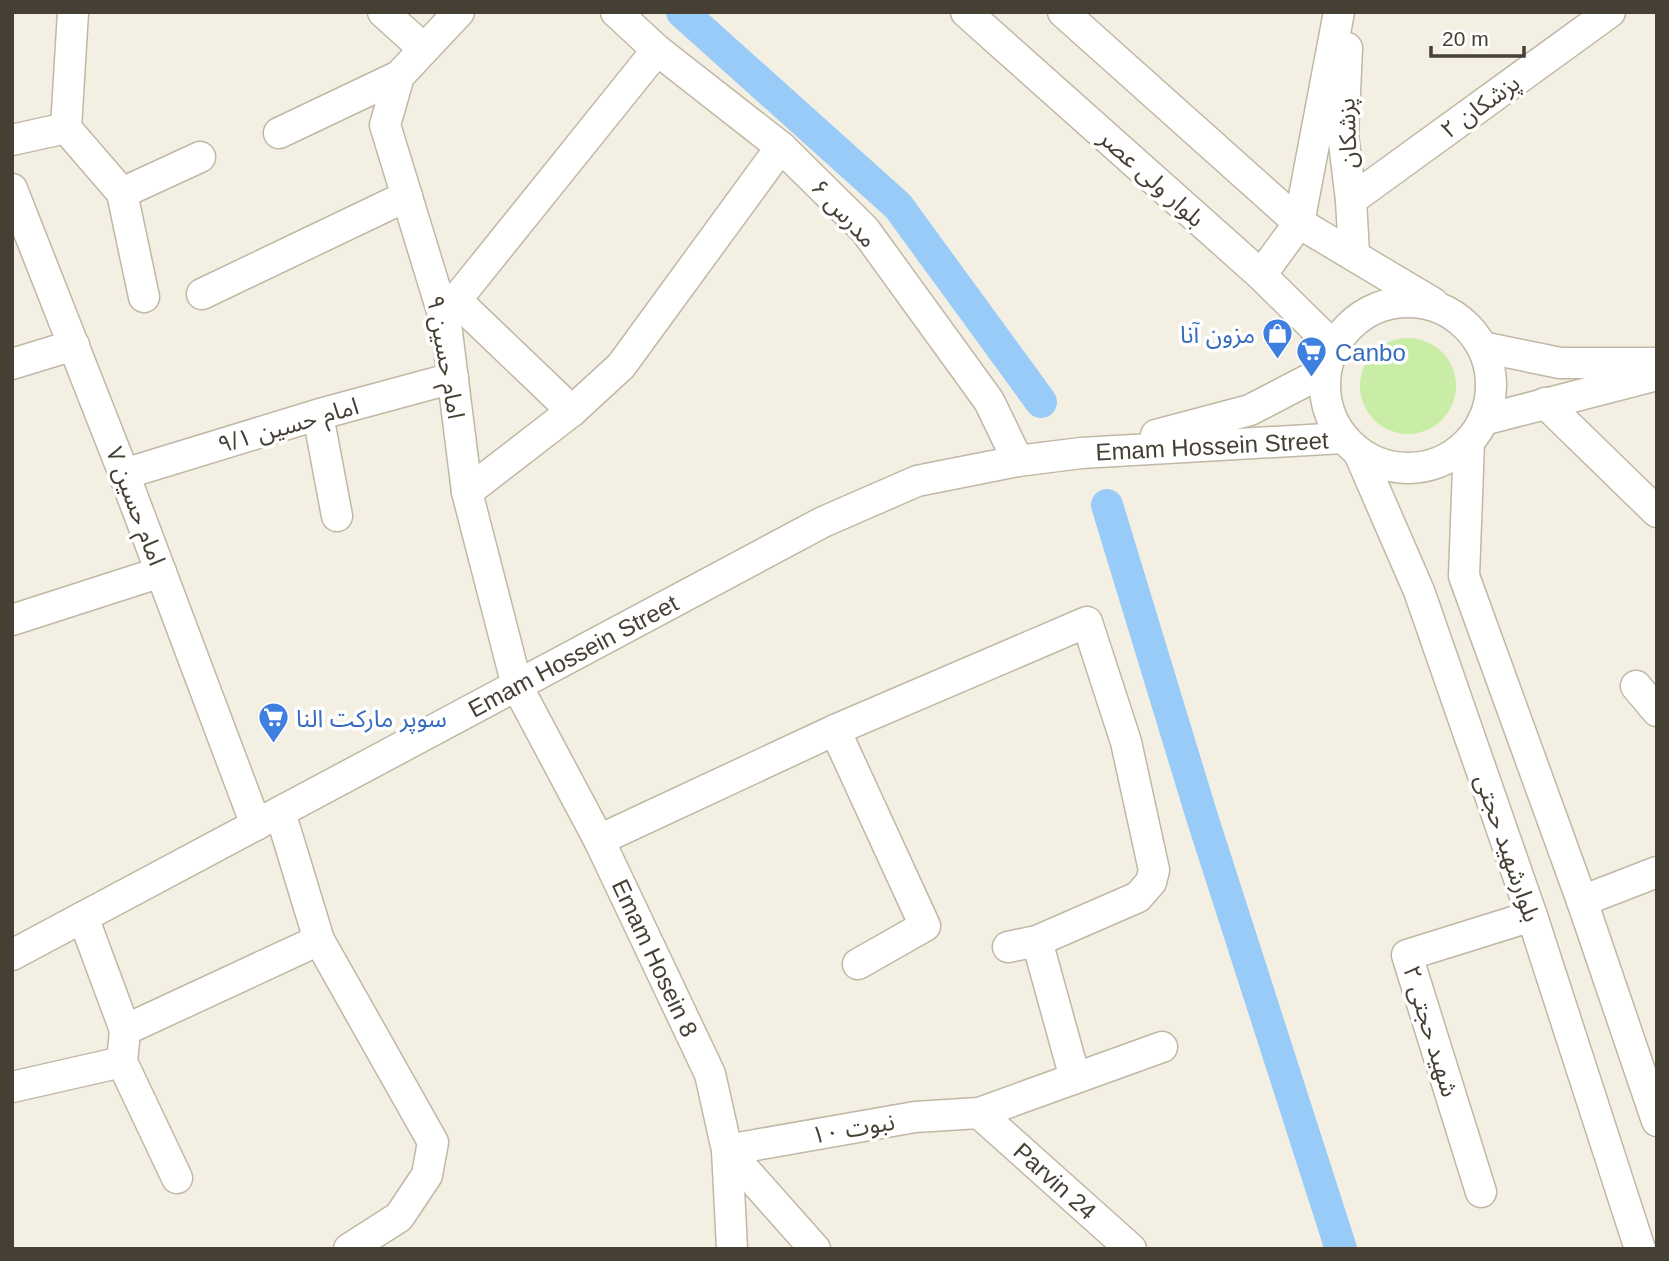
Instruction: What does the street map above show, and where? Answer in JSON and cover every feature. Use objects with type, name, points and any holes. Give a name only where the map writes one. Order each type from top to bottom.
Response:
[{"type":"street","points":[[73,12],[66,128],[122,193],[144,297]]},
{"type":"street","points":[[383,12],[424,49]]},
{"type":"street","name":"امام حسین ۹","points":[[459,12],[398,76],[385,125],[407,196],[451,312],[453,378],[467,492],[517,686]]},
{"type":"street","name":"مدرس ۶","points":[[616,12],[657,50],[780,147],[865,230],[989,401],[1018,461]]},
{"type":"street","name":"بلوار ولی عصر","points":[[966,12],[1261,275],[1329,359]]},
{"type":"street","points":[[1063,12],[1299,223],[1354,254],[1465,324],[1482,347],[1490,374],[1490,397],[1476,431]]},
{"type":"street","name":"پزشکان","points":[[1299,223],[1339,12]]},
{"type":"street","name":"پزشکان","points":[[1348,12],[1343,135],[1354,254]]},
{"type":"street","name":"پزشکان ۲","points":[[1351,200],[1610,12]]},
{"type":"street","points":[[572,411],[451,312],[657,50]]},
{"type":"street","points":[[279,133],[398,76]]},
{"type":"street","points":[[12,140],[66,128]]},
{"type":"street","points":[[467,492],[572,411],[621,366],[780,147]]},
{"type":"street","points":[[122,193],[200,157]]},
{"type":"street","name":"امام حسین ۷","points":[[12,190],[161,572],[319,940],[433,1142],[426,1175],[399,1217],[349,1249]]},
{"type":"street","points":[[202,294],[407,196]]},
{"type":"street","points":[[1261,275],[1299,223]]},
{"type":"street","points":[[1441,308],[1414,302],[1382,306],[1354,321],[1329,359],[1324,389],[1333,423],[1351,445],[1389,466],[1422,467],[1447,458],[1476,431],[1545,403],[1657,375]]},
{"type":"street","points":[[12,364],[74,345]]},
{"type":"street","points":[[1482,347],[1560,363],[1657,363]]},
{"type":"street","name":"Emam Hossein Street","points":[[1081,453],[1184,429],[1250,410],[1329,359]]},
{"type":"street","name":"امام حسین ۹/۱","points":[[124,474],[318,415],[453,378]]},
{"type":"street","points":[[1545,403],[1657,512]]},
{"type":"street","points":[[318,415],[337,516]]},
{"type":"street","name":"بلوارشهید حجتی","points":[[1476,431],[1464,576],[1582,901],[1657,1121]]},
{"type":"street","name":"Emam Hossein Street","points":[[12,956],[823,522],[917,481],[1018,461],[1081,453],[1351,445]]},
{"type":"street","name":"بلوارشهید حجتی","points":[[1351,445],[1419,591],[1532,916],[1637,1248]]},
{"type":"street","points":[[12,620],[161,572]]},
{"type":"street","points":[[599,840],[835,730],[1087,622],[1126,742],[1154,870],[1151,882],[1138,897],[1023,944],[1075,1078]]},
{"type":"street","name":"Emam Hosein 8","points":[[517,686],[599,840],[710,1074],[727,1150],[732,1249]]},
{"type":"street","points":[[1636,686],[1657,711]]},
{"type":"street","points":[[835,730],[925,926],[858,964]]},
{"type":"street","points":[[1582,901],[1657,872]]},
{"type":"street","name":"شهید حجتی ۲","points":[[1481,1192],[1407,955],[1532,916]]},
{"type":"street","points":[[83,917],[125,1030],[122,1062],[177,1178]]},
{"type":"street","points":[[125,1030],[319,940]]},
{"type":"street","name":"نبوت ۱۰","points":[[727,1150],[915,1117],[979,1113],[1162,1047]]},
{"type":"street","points":[[12,1087],[122,1062]]},
{"type":"street","name":"Parvin 24","points":[[979,1113],[1131,1249]]},
{"type":"street","points":[[727,1150],[815,1249]]},
{"type":"green space","points":[[1408,338],[1426,341],[1442,352],[1453,368],[1456,386],[1453,404],[1442,420],[1426,431],[1408,434],[1390,431],[1374,420],[1363,404],[1360,386],[1363,368],[1374,352],[1390,341]]},
{"type":"waterway","points":[[682,12],[898,206],[1041,402]]},
{"type":"waterway","points":[[1107,505],[1202,817],[1341,1249]]},
{"type":"place","name":"مزون آنا","points":[[1278,361]]},
{"type":"place","name":"Canbo","points":[[1312,379]]},
{"type":"place","name":"سوپر مارکت النا","points":[[273,745]]}]
